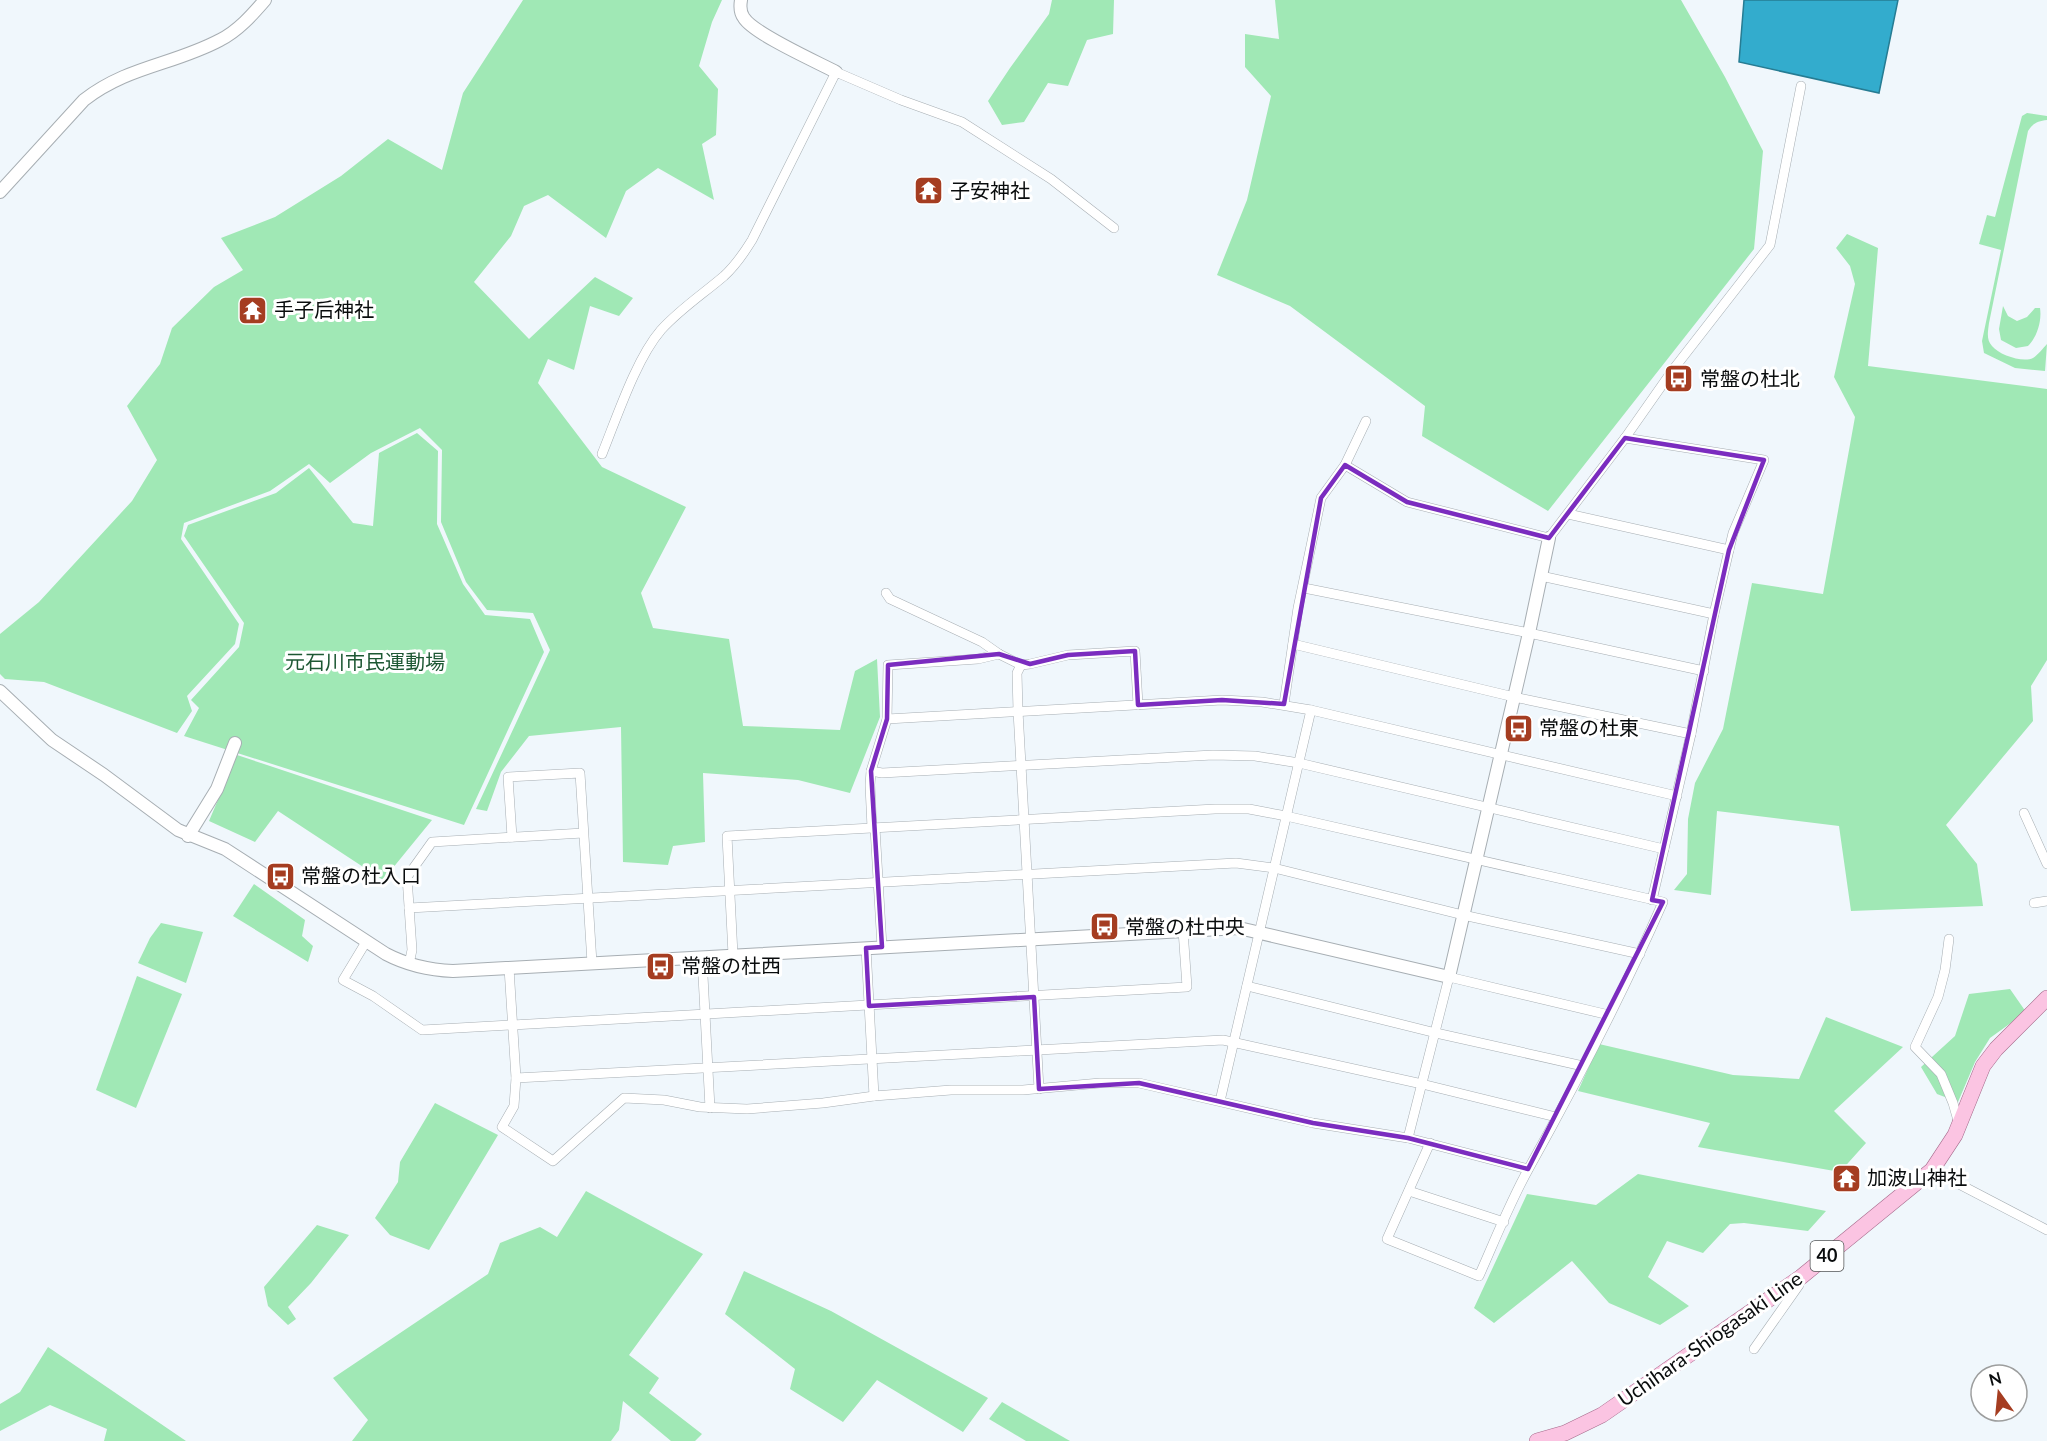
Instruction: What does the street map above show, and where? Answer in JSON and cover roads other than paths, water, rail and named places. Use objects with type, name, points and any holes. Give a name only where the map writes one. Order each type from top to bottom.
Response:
[{"type":"main road","name":"Uchihara-Shiogasaki Line","points":[[1537,1441],[1565,1433],[1602,1415],[1801,1277],[1932,1170],[1950,1146],[1983,1066],[1996,1049],[2047,998]]},
{"type":"street","points":[[0,192],[84,100],[99,88],[131,72],[222,40],[244,23],[265,0]]},
{"type":"street","points":[[741,0],[741,14],[745,20],[765,35],[836,72],[901,100],[962,122],[1051,179],[1114,228]]},
{"type":"street","points":[[602,454],[641,361],[651,344],[675,316],[724,275],[752,240],[836,72]]},
{"type":"street","points":[[1408,1138],[1436,1033],[1549,538],[1672,371],[1770,245],[1800,86]]},
{"type":"street","points":[[1284,704],[1321,498],[1345,465],[1366,421]]},
{"type":"street","points":[[1624,438],[1764,460],[1733,533],[1714,614],[1691,734],[1652,900]]},
{"type":"street","points":[[1345,465],[1407,502],[1549,538]]},
{"type":"street","points":[[1568,514],[1729,550]]},
{"type":"street","points":[[1541,576],[1714,614]]},
{"type":"street","points":[[1304,588],[1704,671]]},
{"type":"street","points":[[886,593],[890,599],[982,642],[1021,665],[1068,655],[1135,651],[1138,705]]},
{"type":"street","points":[[1293,644],[1514,697],[1691,734]]},
{"type":"street","points":[[882,947],[871,771],[887,718],[888,665],[978,659],[999,654]]},
{"type":"street","points":[[1021,665],[1017,673],[1018,711],[1039,1089]]},
{"type":"street","points":[[0,691],[52,740],[178,830],[188,836],[225,849],[386,954],[409,964],[426,968],[453,971],[1239,928],[1609,1015]]},
{"type":"street","points":[[887,718],[1222,700],[1284,704],[1677,796]]},
{"type":"street","points":[[1220,1101],[1311,710]]},
{"type":"street","points":[[188,836],[216,789],[236,743]]},
{"type":"street","points":[[871,771],[882,773],[1213,754],[1255,756],[1299,763],[1664,849]]},
{"type":"street","points":[[512,837],[508,777],[580,773],[592,963]]},
{"type":"street","points":[[734,955],[727,836],[1233,809],[1286,816],[1663,902],[1640,954],[1542,1148],[1528,1169],[1479,1276],[1387,1239],[1430,1143]]},
{"type":"street","points":[[2024,813],[2047,864]]},
{"type":"street","points":[[409,964],[412,950],[407,877],[432,842],[583,833]]},
{"type":"street","points":[[409,908],[1221,863],[1274,868],[1463,915],[1640,954]]},
{"type":"street","points":[[2034,903],[2047,901]]},
{"type":"street","points":[[366,942],[343,980],[374,996],[422,1030],[1187,987],[1183,930]]},
{"type":"street","points":[[1948,939],[1946,970],[1938,997],[1915,1047],[1941,1074],[1960,1125]]},
{"type":"street","points":[[866,948],[874,1096]]},
{"type":"street","points":[[702,957],[710,1108]]},
{"type":"street","points":[[509,968],[516,1078],[514,1106],[502,1127],[553,1161],[624,1098],[664,1100],[710,1108],[747,1108],[823,1104],[874,1096],[951,1090],[1039,1089],[1100,1083],[1139,1083],[1313,1123],[1408,1138],[1528,1169]]},
{"type":"street","points":[[1247,986],[1436,1033],[1582,1066]]},
{"type":"street","points":[[516,1078],[1223,1040],[1422,1084],[1556,1117]]},
{"type":"street","points":[[1932,1170],[2047,1230]]},
{"type":"street","points":[[1409,1191],[1504,1222]]},
{"type":"street","points":[[1754,1349],[1799,1286],[1801,1277]]},
{"type":"water","points":[[1744,0],[1898,0],[1879,93],[1739,62]]},
{"type":"place","name":"子安神社","points":[[929,191]]},
{"type":"place","name":"手子后神社","points":[[253,310]]},
{"type":"place","name":"常盤の杜北","points":[[1679,379]]},
{"type":"place","name":"常盤の杜東","points":[[1518,728]]},
{"type":"place","name":"常盤の杜入口","points":[[280,876]]},
{"type":"place","name":"常盤の杜中央","points":[[1104,927]]},
{"type":"place","name":"常盤の杜西","points":[[660,966]]},
{"type":"place","name":"加波山神社","points":[[1846,1178]]},
{"type":"park label","name":"元石川市民運動場","points":[[365,662]]}]
